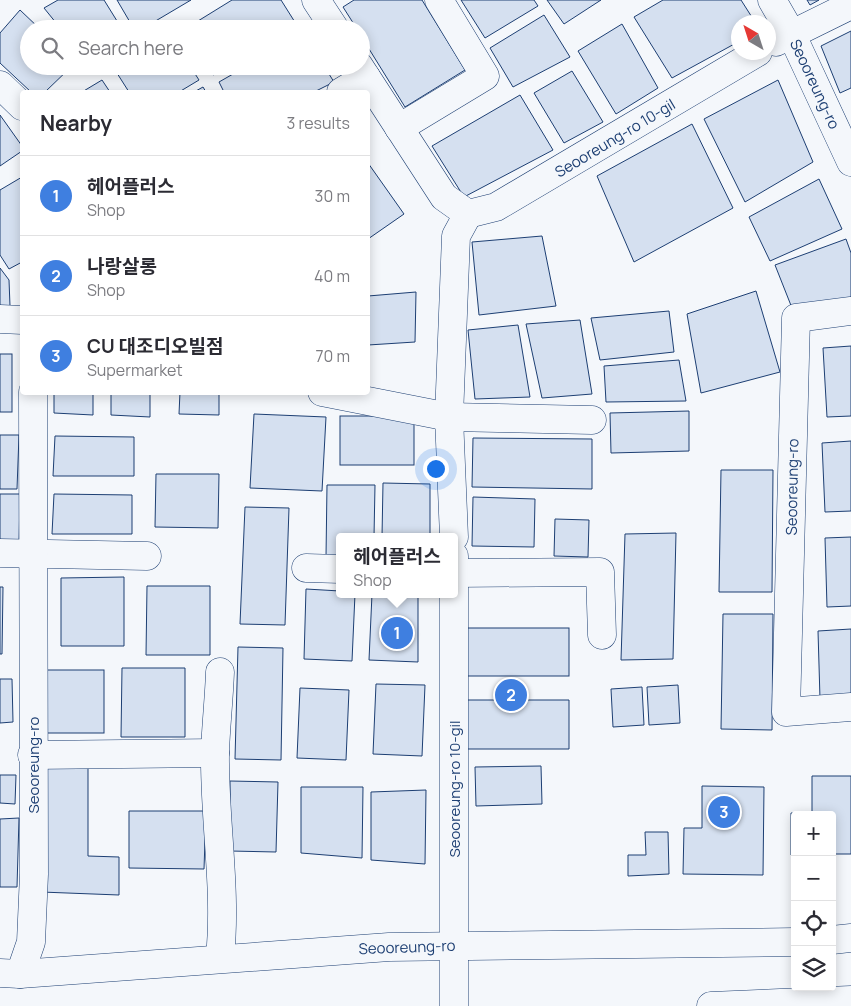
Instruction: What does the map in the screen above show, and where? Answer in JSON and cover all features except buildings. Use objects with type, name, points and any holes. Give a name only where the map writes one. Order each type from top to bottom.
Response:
[{"type":"street","points":[[316,0],[329,20]]},
{"type":"street","points":[[399,128],[485,76],[440,0]]},
{"type":"street","points":[[772,0],[792,33]]},
{"type":"street","points":[[776,42],[851,5]]},
{"type":"street","name":"Seooreung-ro","points":[[792,33],[851,162]]},
{"type":"street","name":"Seooreung-ro 10-gil","points":[[468,214],[496,208],[745,60]]},
{"type":"street","points":[[343,90],[360,75]]},
{"type":"street","points":[[365,75],[444,198],[468,214],[456,236],[449,416],[454,533]]},
{"type":"street","points":[[0,85],[20,104]]},
{"type":"street","name":"Seooreung-ro","points":[[851,311],[796,318],[786,712],[851,708]]},
{"type":"street","points":[[0,319],[20,320]]},
{"type":"street","name":"Seooreung-ro","points":[[10,973],[31,942],[34,874],[32,755],[33,395]]},
{"type":"street","points":[[338,395],[449,416],[592,420]]},
{"type":"street","points":[[0,553],[147,556]]},
{"type":"street","points":[[306,568],[336,569]]},
{"type":"street","points":[[458,573],[600,572],[602,635]]},
{"type":"street","name":"Seooreung-ro 10-gil","points":[[454,1006],[455,598]]},
{"type":"street","points":[[220,672],[215,753],[221,874],[222,935],[220,957]]},
{"type":"street","points":[[32,755],[215,753]]},
{"type":"street","points":[[836,940],[851,938]]},
{"type":"street","name":"Seooreung-ro","points":[[10,973],[220,957],[389,947],[791,942]]},
{"type":"street","points":[[711,1006],[782,1005],[851,1000]]},
{"type":"place","name":"헤어플러스","points":[[397,633]]},
{"type":"place","name":"나랑살롱","points":[[511,695]]},
{"type":"place","name":"CU 대조디오빌점","points":[[724,812]]}]
